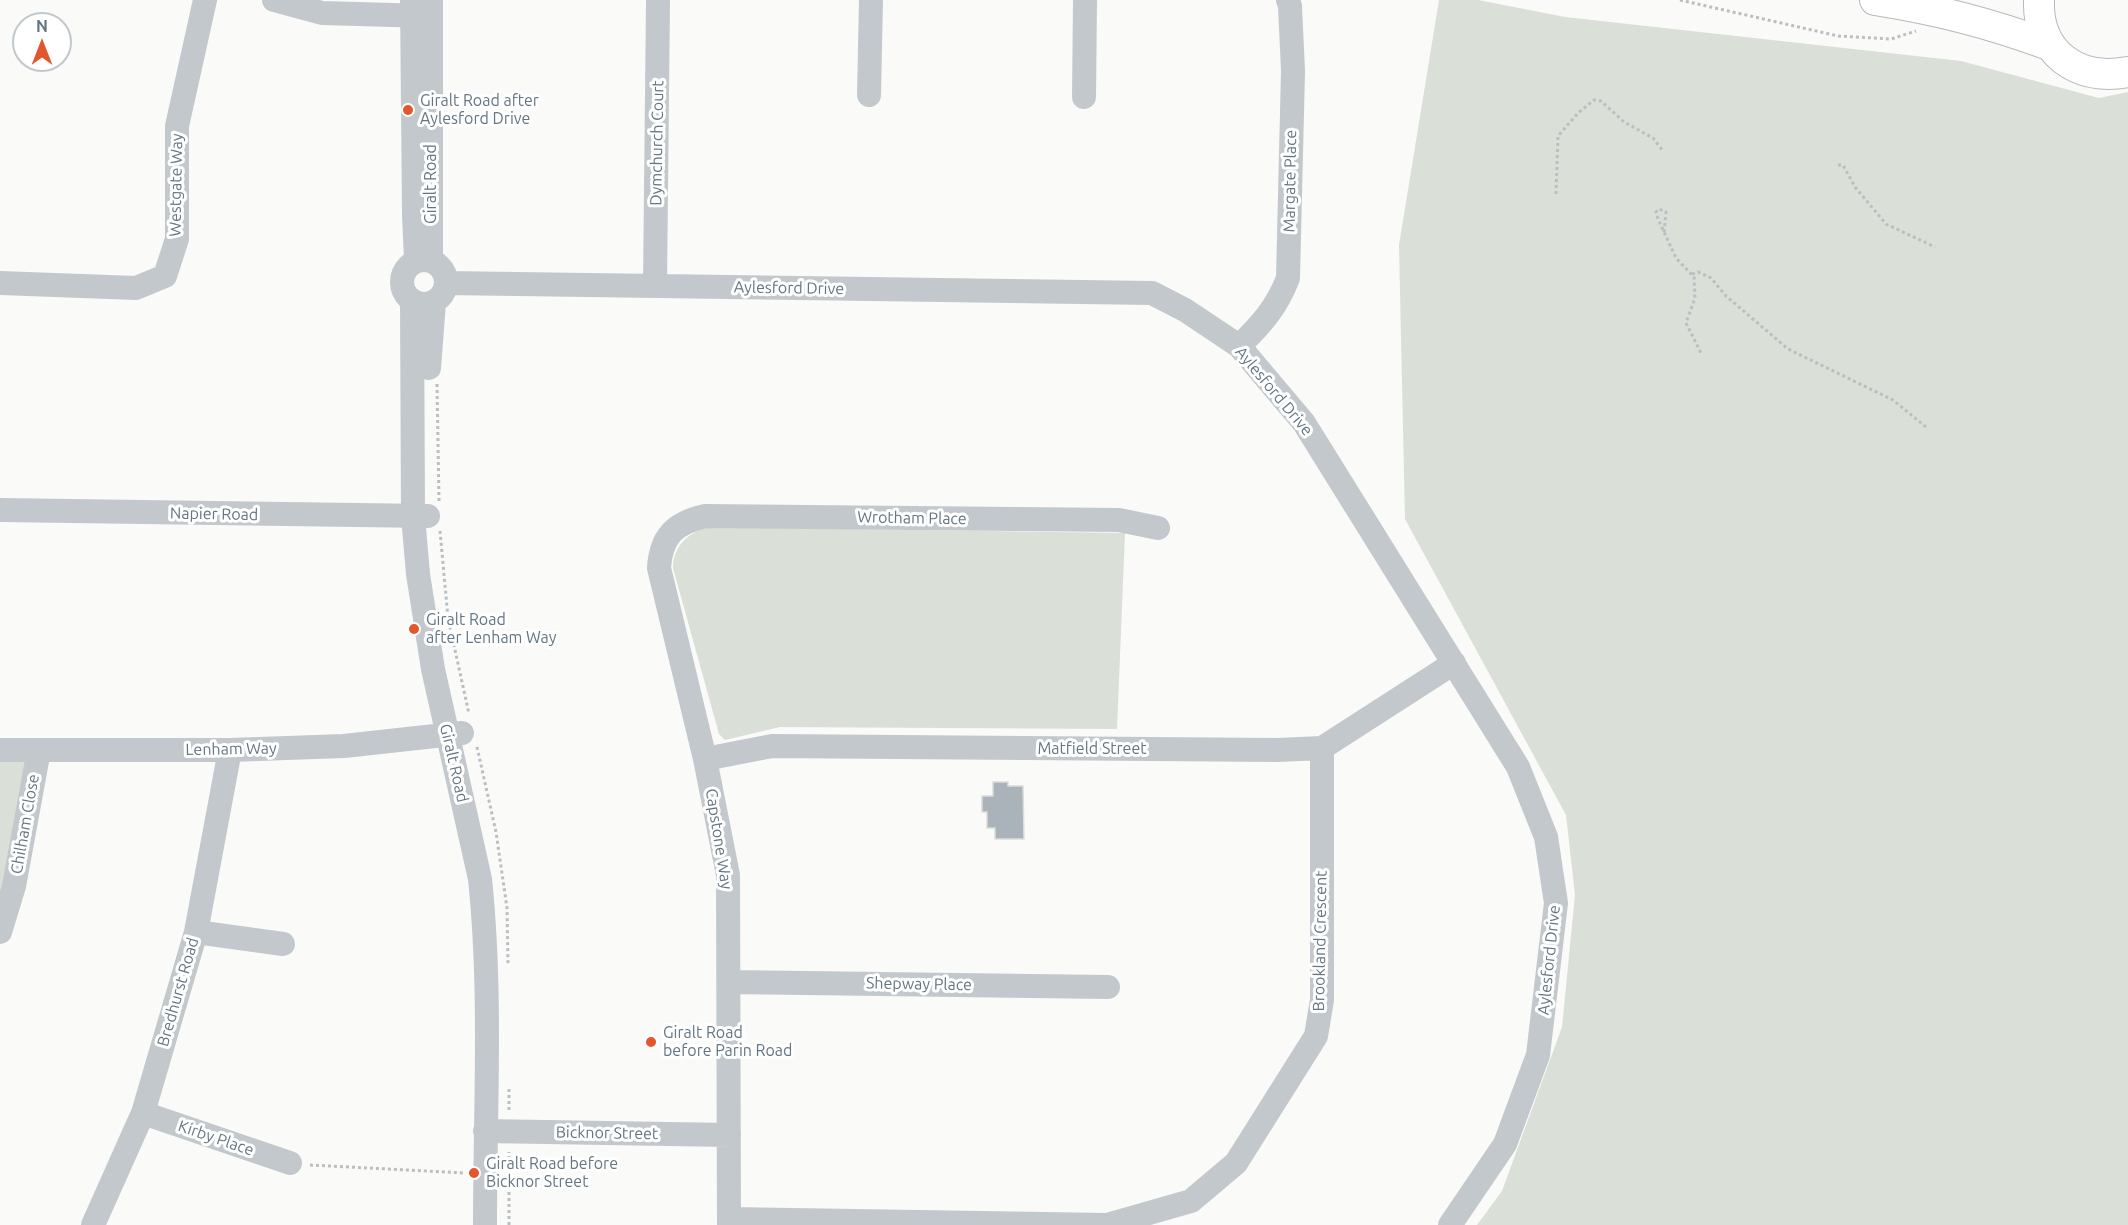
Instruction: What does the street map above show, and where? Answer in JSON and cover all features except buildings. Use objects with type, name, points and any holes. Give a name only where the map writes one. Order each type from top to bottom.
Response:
[{"type":"main road","points":[[1875,0],[1935,9],[1999,26],[2049,45]]},
{"type":"main road","points":[[2039,0],[2038,19],[2049,45],[2062,60],[2094,75],[2109,76],[2128,72]]},
{"type":"street","name":"Westgate Way","points":[[0,283],[136,288],[165,276],[177,239],[177,126],[205,0]]},
{"type":"street","points":[[274,0],[322,13],[422,8]]},
{"type":"street","name":"Dymchurch Court","points":[[655,285],[658,0]]},
{"type":"street","points":[[869,95],[871,0]]},
{"type":"street","points":[[1084,97],[1085,0]]},
{"type":"street","name":"Margate Place","points":[[1239,346],[1265,322],[1288,278],[1293,72],[1288,0]]},
{"type":"street","name":"Giralt Road","points":[[422,8],[424,260]]},
{"type":"street","points":[[424,260],[442,269],[431,295],[404,292],[401,281],[404,270],[424,260]]},
{"type":"street","name":"Aylesford Drive","points":[[431,295],[655,285],[1152,293],[1185,310],[1239,346],[1304,423],[1518,767],[1546,837],[1556,903],[1538,1055],[1505,1144],[1450,1225]]},
{"type":"street","name":"Giralt Road","points":[[431,295],[430,516],[424,627],[464,732],[499,908],[499,1225]]},
{"type":"street","name":"Napier Road","points":[[0,510],[430,516]]},
{"type":"street","name":"Wrotham Place","points":[[670,534],[684,521],[705,516],[1119,520],[1158,528]]},
{"type":"street","name":"Capstone Way","points":[[670,534],[660,551],[659,568],[705,759],[728,876],[729,1222]]},
{"type":"street","points":[[1322,748],[1454,663]]},
{"type":"street","name":"Lenham Way","points":[[0,750],[230,750],[344,746],[464,732]]},
{"type":"street","name":"Matfield Street","points":[[705,759],[772,746],[1266,750],[1322,748]]},
{"type":"street","name":"Brookland Crescent","points":[[729,1222],[1107,1225],[1191,1201],[1236,1163],[1316,1036],[1322,1000],[1322,748]]},
{"type":"street","name":"Chilham Close","points":[[0,932],[14,886],[39,750]]},
{"type":"street","name":"Bredhurst Road","points":[[93,1225],[143,1113],[196,932],[230,750]]},
{"type":"street","points":[[196,932],[283,944]]},
{"type":"street","name":"Shepway Place","points":[[729,982],[1108,987]]},
{"type":"street","name":"Kirby Place","points":[[143,1113],[290,1163]]},
{"type":"street","name":"Giralt Road","points":[[485,1225],[485,1174],[498,1131]]},
{"type":"street","name":"Bicknor Street","points":[[498,1131],[729,1135]]},
{"type":"path","points":[[1680,0],[1838,36],[1891,39],[1918,30]]},
{"type":"path","points":[[1556,194],[1558,136],[1578,113],[1594,100],[1601,101],[1624,122],[1653,138],[1663,152]]},
{"type":"path","points":[[1838,165],[1842,165],[1855,187],[1886,224],[1935,247]]},
{"type":"path","points":[[1664,231],[1666,212],[1659,209],[1656,212],[1664,231],[1676,258],[1692,274],[1695,298],[1686,323],[1701,353]]},
{"type":"path","points":[[1692,274],[1698,272],[1711,278],[1726,296],[1788,349],[1893,400],[1926,427]]},
{"type":"path","points":[[437,378],[430,516],[464,732],[496,832],[507,908],[508,967]]},
{"type":"path","points":[[509,1084],[498,1131],[509,1225]]},
{"type":"path","points":[[290,1163],[485,1174]]},
{"type":"shaded area","points":[[1439,0],[1478,0],[1565,17],[1961,61],[2099,98],[2128,92],[2128,1225],[1477,1225],[1502,1191],[1562,1027],[1575,895],[1566,815],[1405,519],[1399,245]]},
{"type":"shaded area","points":[[706,527],[1125,533],[1117,729],[780,727],[725,740],[719,734],[673,568],[675,554],[682,542],[693,533]]},
{"type":"shaded area","points":[[0,760],[27,761],[0,905]]},
{"type":"place","name":"Giralt Road after Aylesford Drive","points":[[408,110]]},
{"type":"place","name":"Giralt Road after Lenham Way","points":[[414,629]]},
{"type":"place","name":"Giralt Road before Parin Road","points":[[651,1042]]},
{"type":"place","name":"Giralt Road before Bicknor Street","points":[[474,1173]]}]
